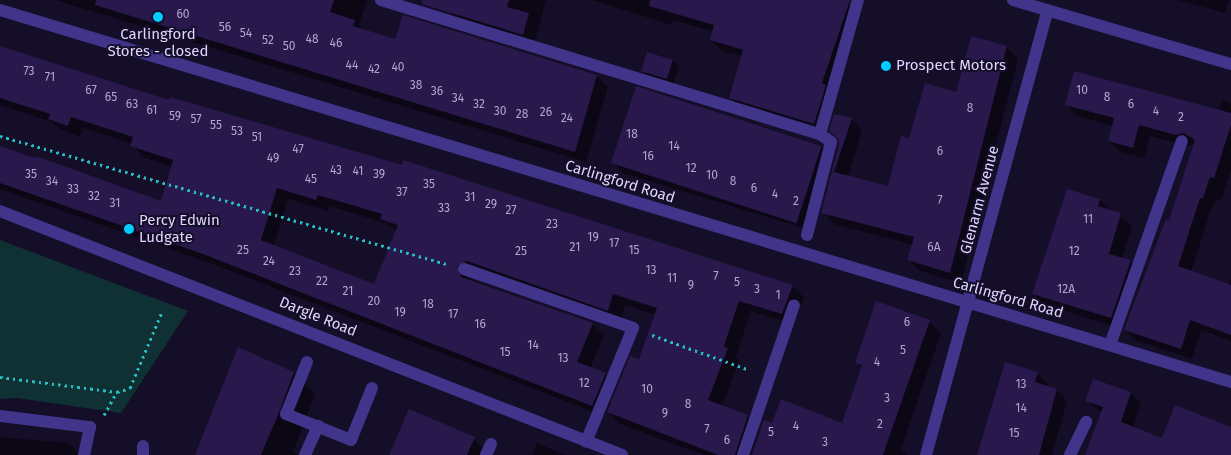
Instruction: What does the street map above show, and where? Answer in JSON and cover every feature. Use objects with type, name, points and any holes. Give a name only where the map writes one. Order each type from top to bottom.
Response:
[{"type":"street","points":[[381,0],[820,134],[831,142],[807,236]]},
{"type":"street","points":[[820,134],[858,0]]},
{"type":"street","points":[[1013,0],[1231,64]]},
{"type":"street","name":"Carlingford Road","points":[[0,10],[1231,382]]},
{"type":"street","name":"Glenarm Avenue","points":[[926,455],[1048,10]]},
{"type":"street","points":[[1110,345],[1182,140]]},
{"type":"street","name":"Dargle Road","points":[[0,211],[622,455]]},
{"type":"street","points":[[464,269],[633,328],[586,442]]},
{"type":"street","points":[[743,455],[768,376],[794,304]]},
{"type":"street","points":[[307,362],[286,414],[351,440],[372,388]]},
{"type":"street","points":[[0,416],[90,427],[84,455]]},
{"type":"street","points":[[1070,455],[1086,422]]},
{"type":"street","points":[[305,455],[318,426]]},
{"type":"path","points":[[0,136],[464,269]]},
{"type":"path","points":[[0,377],[117,392],[130,388],[162,312]]},
{"type":"path","points":[[633,328],[768,376]]},
{"type":"path","points":[[90,427],[108,412],[117,392]]},
{"type":"green space","points":[[0,240],[188,311],[121,413],[17,398],[0,399]]},
{"type":"building","points":[[96,0],[334,0],[330,12],[355,20],[353,26],[395,39],[403,15],[597,75],[575,152],[95,5]]},
{"type":"building","points":[[422,0],[509,0],[507,7],[529,13],[523,35],[422,4]]},
{"type":"building","points":[[650,0],[850,0],[822,83],[826,85],[814,124],[729,98],[743,50],[710,40],[714,25],[649,6]]},
{"type":"building","points":[[971,36],[1007,46],[950,273],[907,260],[914,237],[821,213],[839,144],[838,139],[829,131],[834,114],[852,118],[834,172],[888,186],[901,136],[909,138],[925,83],[956,92]]},
{"type":"building","points":[[0,46],[169,100],[170,97],[402,165],[403,160],[793,285],[782,314],[739,301],[724,346],[728,348],[708,400],[748,415],[735,455],[718,455],[607,412],[630,356],[639,359],[657,308],[613,294],[608,311],[467,261],[457,266],[461,277],[593,323],[577,362],[606,373],[592,406],[203,254],[0,183],[0,146],[35,158],[36,156],[161,201],[173,160],[130,146],[133,137],[71,117],[68,126],[48,119],[50,114],[0,98]],"holes":[[[277,188],[316,200],[318,195],[382,214],[380,219],[398,225],[374,284],[261,240]]]},
{"type":"building","points":[[647,52],[673,60],[667,79],[641,71]]},
{"type":"building","points":[[1074,71],[1231,113],[1231,125],[1214,178],[1210,177],[1203,198],[1200,198],[1178,266],[1231,285],[1231,335],[1190,320],[1181,349],[1124,330],[1166,219],[1169,220],[1195,140],[1184,133],[1176,135],[1139,125],[1133,148],[1108,141],[1114,118],[1065,105]]},
{"type":"building","points":[[636,86],[821,146],[796,223],[611,163]]},
{"type":"building","points":[[1067,189],[1100,199],[1098,206],[1121,213],[1109,254],[1131,260],[1111,318],[1032,294]]},
{"type":"building","points":[[876,301],[930,320],[883,455],[752,455],[764,420],[772,423],[781,399],[842,423],[862,365],[855,363]]},
{"type":"building","points":[[238,347],[294,372],[278,415],[261,455],[195,455]]},
{"type":"building","points":[[1005,362],[1038,372],[1035,382],[1057,389],[1039,455],[977,455]]},
{"type":"building","points":[[1093,379],[1131,392],[1121,422],[1162,438],[1175,405],[1231,427],[1231,455],[1085,455],[1103,407],[1085,401]]},
{"type":"building","points":[[409,409],[475,437],[467,455],[389,455]]},
{"type":"place","name":"Carlingford Stores - closed","points":[[158,17]]},
{"type":"place","name":"Prospect Motors","points":[[886,66]]},
{"type":"place","name":"Percy Edwin Ludgate","points":[[129,229]]}]
